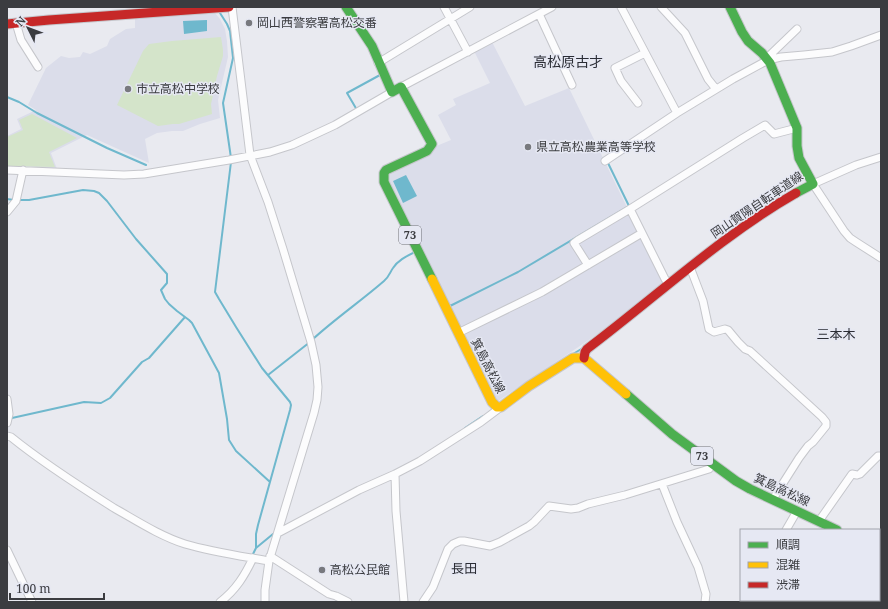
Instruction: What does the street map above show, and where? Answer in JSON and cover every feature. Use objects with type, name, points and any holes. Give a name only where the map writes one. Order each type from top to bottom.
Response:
[{"type":"main road","points":[[11,23],[229,7]]},
{"type":"main road","points":[[346,7],[372,46],[378,63],[392,92],[401,87]]},
{"type":"main road","name":"岡山賀陽自転車道線","points":[[584,358],[584,352],[587,349],[620,324],[668,282],[757,217],[813,182],[799,158],[796,128],[768,58],[748,40],[742,32],[730,7]]},
{"type":"main road","name":"箕島高松線","points":[[401,87],[432,144],[427,151],[386,170],[384,173],[384,182],[492,402],[498,406],[573,358],[584,358],[672,434],[736,481],[835,529]]},
{"type":"street","points":[[232,7],[250,155],[268,202],[283,249],[311,341],[318,376],[317,400],[311,425],[270,558],[265,590],[265,602]]},
{"type":"street","points":[[444,7],[468,52]]},
{"type":"street","points":[[378,63],[470,7]]},
{"type":"street","points":[[401,87],[552,7]]},
{"type":"street","points":[[621,7],[677,112]]},
{"type":"street","points":[[661,7],[685,33],[708,79],[715,88]]},
{"type":"street","points":[[539,14],[572,85]]},
{"type":"street","points":[[11,23],[38,67]]},
{"type":"street","points":[[768,58],[797,29]]},
{"type":"street","points":[[606,160],[715,88],[768,58],[781,56],[804,56],[832,52],[881,35]]},
{"type":"street","points":[[638,103],[621,81],[615,68],[645,53]]},
{"type":"street","points":[[7,170],[124,175],[144,174],[229,160],[277,150],[304,139],[335,125],[392,92]]},
{"type":"street","points":[[588,265],[574,243],[578,240],[765,125],[774,134],[796,128]]},
{"type":"street","points":[[881,157],[813,182],[844,231],[856,242],[881,258]]},
{"type":"street","points":[[7,212],[16,200],[23,170]]},
{"type":"street","points":[[630,209],[668,282]]},
{"type":"street","points":[[458,333],[542,292],[642,233]]},
{"type":"street","points":[[690,267],[703,301],[709,329],[714,332],[725,329],[728,330],[745,349],[750,351],[787,384],[826,422],[826,426],[799,458],[773,499]]},
{"type":"street","points":[[7,399],[9,414],[7,422]]},
{"type":"street","points":[[278,533],[359,490],[395,474],[426,457],[481,422],[498,406]]},
{"type":"street","points":[[7,436],[99,499],[158,533],[185,544],[252,558],[270,558],[329,594],[348,602]]},
{"type":"street","points":[[819,521],[852,474],[860,474],[878,456],[881,456]]},
{"type":"street","points":[[423,602],[433,586],[446,552],[453,544],[464,541],[490,546],[529,526],[549,506],[571,509],[578,508],[596,501],[625,495],[709,469],[713,464]]},
{"type":"street","points":[[395,474],[396,511],[404,602]]},
{"type":"street","points":[[662,484],[677,522],[698,566],[706,594],[705,602]]},
{"type":"street","points":[[787,529],[797,510]]},
{"type":"street","points":[[7,550],[11,567],[32,602]]},
{"type":"street","points":[[220,602],[230,594],[239,583],[252,558]]},
{"type":"shaded area","name":"市立高松中学校","points":[[215,13],[225,29],[228,57],[218,100],[220,118],[183,131],[157,133],[145,139],[149,163],[87,135],[51,153],[57,169],[7,167],[7,136],[21,129],[17,119],[36,110],[28,105],[46,68],[61,56],[69,58],[80,57],[83,52],[90,54],[107,46],[110,39],[126,29],[135,28],[135,18]]},
{"type":"shaded area","points":[[492,42],[525,106],[569,88],[639,232],[539,291],[463,329],[457,327],[385,175],[434,147],[451,140],[438,115],[456,105],[453,99],[490,83],[474,51]]},
{"type":"shaded area","points":[[641,236],[664,281],[617,321],[495,403],[465,340],[466,334],[543,293]]},
{"type":"green space","points":[[221,37],[223,56],[211,104],[212,114],[179,124],[158,126],[117,105],[143,51],[149,44]]},
{"type":"green space","points":[[32,114],[77,138],[49,152],[55,167],[7,166],[7,137],[23,130],[19,120]]},
{"type":"water","points":[[207,20],[207,31],[184,34],[183,21]]},
{"type":"water","points":[[406,175],[417,196],[403,203],[393,181]]},
{"type":"waterway","points":[[220,13],[230,31],[233,58],[223,103],[231,158]]},
{"type":"waterway","points":[[356,111],[357,110],[347,93],[380,75]]},
{"type":"waterway","points":[[7,97],[107,148],[146,165]]},
{"type":"waterway","points":[[450,305],[518,272],[629,206],[607,161]]},
{"type":"waterway","points":[[231,162],[215,292],[262,368],[291,405],[258,525],[256,534],[256,548]]},
{"type":"waterway","points":[[18,200],[29,200],[83,190],[99,193],[107,201],[136,239],[167,274],[167,283],[161,290],[165,299],[192,323],[219,373],[229,440],[236,451],[270,482]]},
{"type":"waterway","points":[[7,199],[14,200]]},
{"type":"waterway","points":[[313,339],[384,281],[397,263],[415,252]]},
{"type":"waterway","points":[[10,420],[12,418],[84,402],[101,403],[110,398],[142,362],[149,358],[185,317]]},
{"type":"waterway","points":[[268,375],[310,342]]},
{"type":"waterway","points":[[573,354],[583,348]]},
{"type":"waterway","points":[[465,428],[483,416]]},
{"type":"waterway","points":[[252,556],[256,548],[273,534]]},
{"type":"traffic: fast","points":[[346,7],[372,46],[392,92],[401,87],[432,144],[427,151],[386,170],[384,173],[384,182],[432,279]]},
{"type":"traffic: fast","points":[[730,7],[748,41],[762,53],[770,63],[797,128],[799,158],[813,184],[796,193]]},
{"type":"traffic: fast","points":[[626,394],[672,434],[736,481],[835,529]]},
{"type":"traffic: slow","points":[[432,279],[492,402],[497,407],[501,407],[529,386],[573,358],[584,358],[626,394]]},
{"type":"traffic: jam","points":[[7,24],[229,7]]},
{"type":"traffic: jam","points":[[584,358],[587,349],[689,268],[741,228],[796,193]]},
{"type":"place","name":"岡山西警察署高松交番","points":[[249,23]]},
{"type":"place","name":"市立高松中学校","points":[[128,89]]},
{"type":"place","name":"県立高松農業高等学校","points":[[528,147]]},
{"type":"place","name":"高松公民館","points":[[322,570]]},
{"type":"district","name":"高松原古才","points":[[568,62]]},
{"type":"district","name":"三本木","points":[[836,334]]},
{"type":"district","name":"長田","points":[[464,568]]}]
